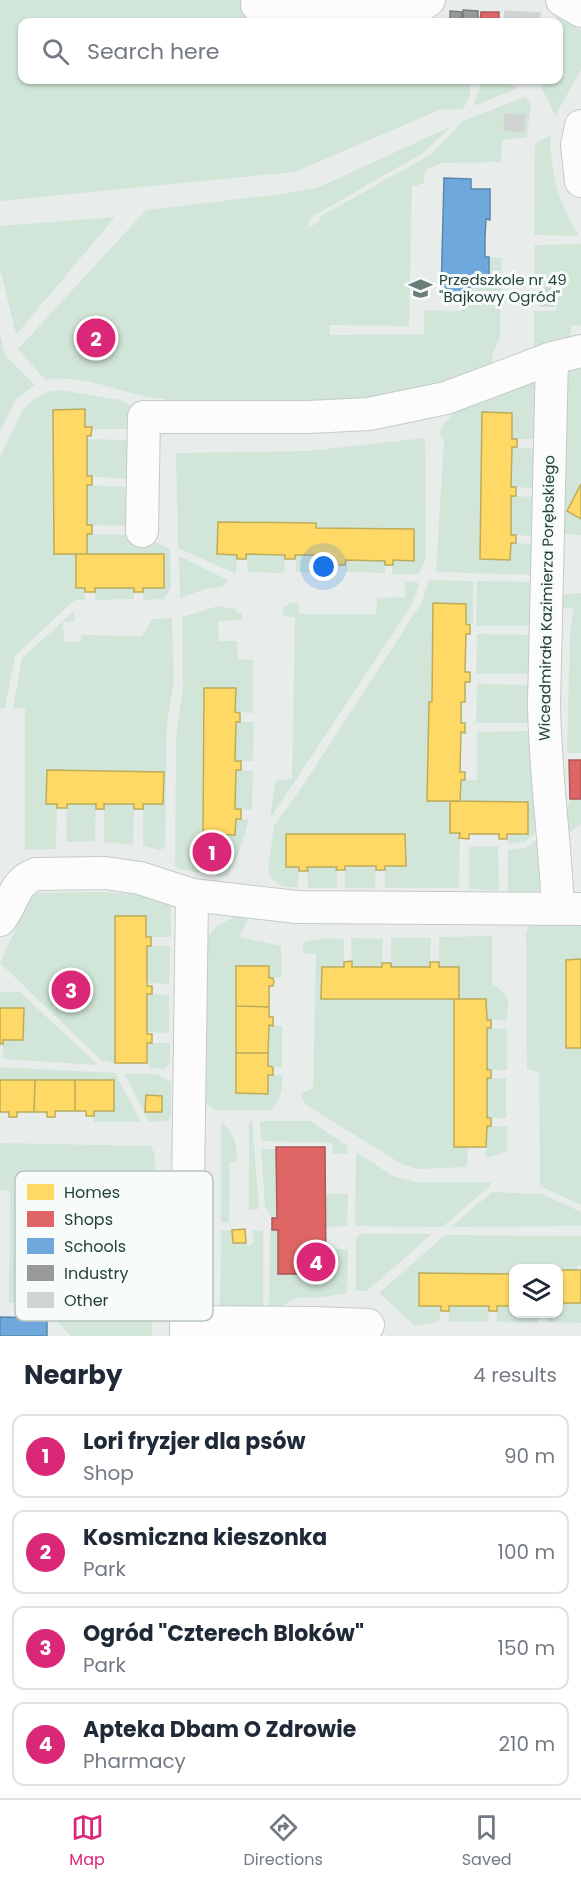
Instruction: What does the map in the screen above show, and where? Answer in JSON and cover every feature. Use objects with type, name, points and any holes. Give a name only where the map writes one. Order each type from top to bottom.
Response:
[{"type":"street","points":[[257,5],[413,12],[429,0]]},
{"type":"street","points":[[562,0],[581,11]]},
{"type":"street","points":[[581,126],[577,145],[581,181]]},
{"type":"street","points":[[142,531],[144,417],[309,417],[369,414],[446,398],[566,354]]},
{"type":"street","name":"Wiceadmirała Kazimierza Porębskiego","points":[[0,920],[7,911],[19,885],[27,877],[36,874],[117,874],[140,878],[192,895],[297,907],[570,909],[555,840],[544,741],[544,704],[566,354]]},
{"type":"street","points":[[188,1171],[192,895]]},
{"type":"street","points":[[186,1329],[313,1330],[368,1325]]},
{"type":"green space","points":[[0,0],[256,0],[254,18],[18,18],[18,84],[470,84],[470,96],[463,109],[439,110],[295,172],[0,201]]},
{"type":"green space","points":[[563,20],[581,30],[581,70],[555,116],[540,84],[563,84]]},
{"type":"green space","points":[[480,84],[510,84],[517,89],[473,106]]},
{"type":"green space","points":[[525,97],[531,103],[527,137],[502,140],[501,162],[442,163],[425,170],[424,183],[412,187],[409,326],[329,325],[330,335],[424,334],[424,310],[461,311],[464,305],[473,305],[500,297],[500,336],[492,356],[492,366],[457,382],[333,406],[165,408],[165,399],[135,394],[91,382],[45,380],[18,349],[146,210],[317,188],[452,126],[423,153],[310,218],[308,228],[319,222],[321,216],[431,154],[463,121]]},
{"type":"green space","points":[[550,135],[552,164],[557,187],[565,210],[579,236],[534,235],[535,144]]},
{"type":"green space","points":[[115,217],[16,335],[0,268],[0,226]]},
{"type":"green space","points":[[581,244],[581,326],[572,325],[570,338],[534,349],[534,311],[556,311],[556,286],[534,286],[535,245]]},
{"type":"green space","points":[[489,257],[502,258],[501,292],[470,295],[470,286],[489,286]]},
{"type":"green space","points":[[0,334],[5,355],[35,385],[16,399],[0,431]]},
{"type":"green space","points":[[581,362],[581,535],[559,534],[564,364]]},
{"type":"green space","points":[[528,380],[536,382],[537,439],[512,439],[512,413],[482,412],[480,559],[510,560],[511,543],[534,544],[533,575],[436,572],[444,439],[439,431],[452,414]]},
{"type":"green space","points":[[60,390],[120,400],[131,406],[132,427],[129,429],[92,429],[85,427],[85,409],[53,410],[54,554],[76,554],[76,588],[85,588],[85,600],[76,600],[69,605],[15,656],[5,708],[0,708],[0,457],[23,409],[48,392]]},
{"type":"green space","points":[[425,438],[426,557],[419,574],[392,574],[393,560],[414,560],[413,529],[316,528],[316,523],[218,522],[217,554],[237,555],[236,574],[178,548],[176,453],[308,451]]},
{"type":"green space","points":[[87,439],[129,440],[129,479],[87,476]]},
{"type":"green space","points":[[512,447],[536,449],[535,488],[511,487]]},
{"type":"green space","points":[[87,485],[130,487],[130,526],[87,525]]},
{"type":"green space","points":[[511,496],[535,497],[534,536],[511,535]]},
{"type":"green space","points":[[87,534],[144,535],[170,550],[171,588],[164,599],[143,600],[143,588],[87,554]]},
{"type":"green space","points":[[246,554],[285,555],[284,573],[248,572]]},
{"type":"green space","points":[[296,555],[315,555],[336,561],[335,573],[296,572]]},
{"type":"green space","points":[[179,556],[228,580],[222,587],[205,589],[180,598]]},
{"type":"green space","points":[[346,560],[385,561],[385,573],[346,572]]},
{"type":"green space","points":[[429,580],[473,581],[473,625],[466,624],[465,604],[433,604],[432,702],[429,702],[427,800],[450,801],[450,833],[460,833],[459,888],[385,888],[385,866],[406,866],[405,834],[287,834],[299,867],[298,887],[283,887],[271,878],[268,868],[274,826],[304,784],[422,602]]},
{"type":"green space","points":[[405,581],[417,582],[419,585],[411,606],[270,819],[275,782],[292,779],[295,617],[282,616],[284,607],[298,602],[299,614],[376,614],[377,598],[405,597]]},
{"type":"green space","points":[[477,581],[534,582],[533,626],[476,626]]},
{"type":"green space","points":[[95,588],[134,588],[134,599],[95,600]]},
{"type":"green space","points":[[581,593],[581,753],[567,753],[570,634],[573,609],[555,607],[562,595]]},
{"type":"green space","points":[[218,606],[236,609],[236,612],[242,613],[242,620],[218,621],[219,641],[237,641],[238,659],[253,660],[253,713],[235,712],[235,688],[204,688],[203,834],[235,835],[236,819],[249,819],[228,875],[219,878],[216,876],[217,861],[223,861],[222,845],[203,845],[200,873],[178,869],[175,866],[176,738],[183,687],[182,617]]},
{"type":"green space","points":[[74,611],[75,621],[63,622],[64,642],[80,642],[82,635],[142,636],[152,619],[172,618],[174,681],[167,721],[165,847],[160,850],[143,846],[143,804],[163,804],[164,772],[47,770],[46,803],[57,804],[56,849],[25,850],[25,708],[13,708],[22,658]]},
{"type":"green space","points":[[477,634],[533,635],[532,674],[476,674]]},
{"type":"green space","points":[[477,684],[530,685],[529,723],[476,723]]},
{"type":"green space","points":[[236,722],[254,722],[253,761],[235,761]]},
{"type":"green space","points":[[528,731],[538,830],[525,842],[508,844],[509,834],[528,834],[528,802],[460,801],[461,780],[477,780],[477,732]]},
{"type":"green space","points":[[236,770],[253,771],[252,810],[235,809]]},
{"type":"green space","points":[[570,799],[581,799],[581,824],[566,835],[565,817]]},
{"type":"green space","points":[[67,804],[96,804],[95,841],[66,842]]},
{"type":"green space","points":[[104,804],[134,804],[133,845],[104,842]]},
{"type":"green space","points":[[540,837],[542,885],[538,891],[508,892],[508,850],[525,848]]},
{"type":"green space","points":[[498,846],[499,891],[469,889],[469,847]]},
{"type":"green space","points":[[345,866],[376,866],[375,888],[345,888]]},
{"type":"green space","points":[[307,867],[337,867],[337,888],[308,888]]},
{"type":"green space","points":[[96,892],[146,895],[168,903],[171,908],[171,937],[146,937],[146,916],[115,916],[115,1063],[101,1060],[0,963],[32,893]]},
{"type":"green space","points":[[251,913],[239,937],[281,946],[282,977],[269,978],[269,966],[236,966],[236,1093],[268,1093],[268,1075],[282,1075],[282,1089],[277,1103],[271,1110],[215,1110],[202,1100],[204,952],[214,929],[235,917]]},
{"type":"green space","points":[[581,918],[581,959],[566,960],[566,1048],[581,1048],[581,1205],[540,1186],[539,1073],[527,1069],[526,935],[533,921]]},
{"type":"green space","points":[[492,936],[492,984],[506,995],[507,1020],[487,1020],[459,999],[459,967],[439,967],[439,937]]},
{"type":"green space","points":[[327,938],[344,939],[344,967],[322,967],[322,999],[454,999],[454,1146],[468,1147],[467,1167],[417,1169],[403,1165],[303,1101],[301,1094],[313,1088],[316,954],[303,953],[303,945],[306,941]]},
{"type":"green space","points":[[351,938],[383,939],[382,967],[352,967]]},
{"type":"green space","points":[[391,938],[431,938],[430,967],[391,967]]},
{"type":"green space","points":[[147,946],[170,946],[169,984],[147,983]]},
{"type":"green space","points":[[0,992],[20,992],[98,1065],[3,1059],[3,1040],[23,1040],[24,1009],[0,1008]]},
{"type":"green space","points":[[147,994],[169,995],[169,1033],[147,1032]]},
{"type":"green space","points":[[269,1025],[282,1026],[282,1067],[268,1066]]},
{"type":"green space","points":[[487,1028],[507,1029],[507,1070],[487,1070]]},
{"type":"green space","points":[[147,1043],[170,1043],[170,1064],[164,1069],[149,1068]]},
{"type":"green space","points":[[0,1067],[115,1073],[141,1122],[94,1122],[94,1111],[114,1111],[114,1080],[0,1080]]},
{"type":"green space","points":[[124,1073],[157,1074],[171,1082],[171,1116],[167,1121],[149,1122]]},
{"type":"green space","points":[[487,1078],[506,1078],[506,1118],[487,1118]]},
{"type":"green space","points":[[252,1121],[259,1206],[257,1210],[249,1210],[249,1122]]},
{"type":"green space","points":[[260,1121],[310,1121],[347,1146],[347,1154],[333,1154],[332,1143],[261,1141]]},
{"type":"green space","points":[[221,1123],[226,1126],[234,1140],[237,1162],[230,1162],[229,1222],[221,1223]]},
{"type":"green space","points":[[487,1126],[507,1126],[507,1152],[486,1158]]},
{"type":"green space","points":[[0,1143],[151,1146],[155,1155],[155,1171],[15,1171],[15,1303],[9,1303],[10,1191],[0,1190]]},
{"type":"green space","points":[[261,1149],[276,1149],[277,1218],[272,1218],[265,1206]]},
{"type":"green space","points":[[356,1152],[393,1176],[417,1182],[491,1182],[490,1186],[442,1227],[355,1226]]},
{"type":"green space","points":[[492,1192],[542,1194],[581,1212],[581,1226],[451,1227]]},
{"type":"green space","points":[[326,1194],[348,1194],[347,1226],[326,1227]]},
{"type":"green space","points":[[221,1230],[232,1230],[233,1243],[246,1243],[249,1246],[253,1243],[253,1230],[263,1231],[263,1308],[220,1308]]},
{"type":"green space","points":[[270,1230],[278,1230],[278,1274],[326,1274],[326,1249],[348,1249],[347,1293],[316,1298],[296,1298],[278,1308],[269,1308]]},
{"type":"green space","points":[[360,1234],[432,1234],[367,1291],[356,1291],[356,1238]]},
{"type":"green space","points":[[445,1235],[581,1236],[581,1266],[577,1266],[577,1270],[563,1270],[563,1264],[509,1264],[509,1274],[419,1273],[419,1305],[441,1306],[439,1322],[415,1326],[379,1293]]},
{"type":"green space","points":[[563,1303],[581,1303],[581,1323],[547,1322],[547,1318],[563,1318]]},
{"type":"green space","points":[[449,1306],[489,1306],[488,1322],[449,1322]]},
{"type":"green space","points":[[497,1306],[509,1306],[509,1318],[538,1318],[538,1323],[497,1322]]},
{"type":"green space","points":[[58,1321],[152,1321],[152,1336],[70,1336]]},
{"type":"building: Homes","points":[[85,409],[85,427],[92,427],[91,436],[87,436],[87,476],[92,476],[92,485],[87,485],[87,525],[92,525],[92,534],[87,534],[87,554],[54,554],[53,410]]},
{"type":"building: Homes","points":[[482,412],[512,413],[512,439],[517,439],[517,447],[512,447],[511,487],[516,487],[516,496],[511,496],[511,535],[516,535],[516,543],[511,543],[510,560],[480,559]]},
{"type":"building: Homes","points":[[581,484],[581,519],[567,511]]},
{"type":"building: Homes","points":[[218,522],[316,523],[316,528],[414,529],[414,561],[393,560],[393,565],[385,565],[385,561],[346,560],[345,565],[335,565],[336,561],[315,561],[315,555],[295,555],[295,559],[285,559],[285,555],[246,554],[246,559],[237,559],[237,555],[217,554]]},
{"type":"building: Homes","points":[[76,554],[164,554],[164,588],[143,588],[143,592],[134,592],[134,588],[95,588],[95,592],[85,592],[85,588],[76,588]]},
{"type":"building: Homes","points":[[433,603],[466,604],[466,624],[470,625],[470,634],[466,634],[465,672],[470,672],[470,682],[465,682],[465,702],[461,702],[461,723],[465,723],[465,733],[461,732],[460,772],[465,772],[465,780],[461,780],[460,801],[427,801],[429,702],[432,702]]},
{"type":"building: Homes","points":[[204,688],[236,688],[235,712],[240,713],[240,722],[236,722],[235,761],[241,761],[241,770],[236,770],[235,809],[241,809],[241,819],[236,819],[235,835],[203,834]]},
{"type":"building: Homes","points":[[47,770],[164,772],[163,804],[143,804],[143,809],[134,809],[134,804],[104,804],[104,809],[96,809],[96,804],[67,804],[67,808],[57,808],[57,804],[46,804]]},
{"type":"building: Homes","points":[[450,801],[528,802],[528,834],[507,834],[507,839],[499,839],[499,834],[469,834],[469,839],[459,838],[460,833],[450,833]]},
{"type":"building: Homes","points":[[286,834],[405,834],[406,866],[385,866],[385,870],[376,870],[376,866],[345,866],[345,870],[336,870],[337,867],[307,867],[308,871],[299,871],[299,867],[286,867]]},
{"type":"building: Homes","points":[[115,916],[146,916],[146,937],[151,937],[151,946],[147,946],[147,986],[152,986],[152,994],[147,994],[147,1034],[152,1034],[152,1043],[147,1043],[147,1063],[115,1063]]},
{"type":"building: Homes","points":[[581,959],[581,1048],[566,1048],[566,960]]},
{"type":"building: Homes","points":[[352,961],[352,967],[382,967],[382,963],[391,963],[391,967],[430,967],[430,962],[439,962],[439,967],[459,967],[459,999],[321,999],[322,967],[344,967],[344,962]]},
{"type":"building: Homes","points":[[236,966],[269,966],[269,978],[273,978],[274,982],[273,986],[269,986],[269,1007],[236,1006]]},
{"type":"building: Homes","points":[[454,999],[486,999],[487,1020],[491,1020],[491,1028],[487,1028],[487,1070],[491,1070],[491,1078],[487,1078],[487,1118],[491,1118],[491,1126],[487,1126],[486,1147],[454,1147]]},
{"type":"building: Homes","points":[[236,1006],[269,1007],[269,1017],[273,1017],[273,1026],[269,1025],[268,1053],[236,1053]]},
{"type":"building: Homes","points":[[0,1008],[24,1008],[23,1040],[3,1040],[3,1044],[0,1044]]},
{"type":"building: Homes","points":[[236,1053],[268,1053],[268,1066],[273,1067],[273,1075],[268,1075],[268,1094],[236,1093]]},
{"type":"building: Homes","points":[[0,1080],[35,1080],[34,1112],[17,1112],[17,1117],[9,1117],[9,1112],[0,1112]]},
{"type":"building: Homes","points":[[35,1080],[75,1080],[75,1111],[55,1111],[55,1117],[47,1117],[47,1112],[34,1112]]},
{"type":"building: Homes","points":[[75,1080],[114,1080],[114,1111],[94,1111],[94,1116],[86,1116],[86,1111],[75,1111]]},
{"type":"building: Homes","points":[[146,1095],[162,1096],[162,1112],[145,1112]]},
{"type":"building: Homes","points":[[245,1229],[246,1243],[233,1243],[232,1230]]},
{"type":"building: Homes","points":[[563,1270],[581,1270],[581,1303],[563,1303]]},
{"type":"building: Homes","points":[[419,1273],[509,1274],[509,1306],[497,1306],[497,1311],[489,1311],[489,1306],[449,1306],[449,1311],[441,1311],[441,1306],[419,1306]]},
{"type":"building: Shops","points":[[481,12],[499,12],[499,18],[480,18]]},
{"type":"building: Shops","points":[[569,760],[581,760],[581,799],[570,799]]},
{"type":"building: Shops","points":[[203,845],[223,845],[223,861],[202,861]]},
{"type":"building: Shops","points":[[276,1147],[325,1147],[326,1274],[278,1274],[278,1230],[272,1230],[272,1218],[277,1218]]},
{"type":"building: Schools","points":[[444,178],[471,179],[471,189],[490,189],[490,220],[486,219],[485,237],[485,257],[489,257],[489,287],[470,286],[470,295],[441,295]]},
{"type":"building: Schools","points":[[0,1317],[15,1317],[15,1321],[47,1321],[47,1336],[0,1336]]},
{"type":"building: Industry","points":[[463,10],[478,11],[478,18],[463,18]]},
{"type":"building: Industry","points":[[450,11],[462,12],[461,18],[450,18]]},
{"type":"building: Other","points":[[505,11],[540,13],[539,18],[504,18]]},
{"type":"building: Other","points":[[505,114],[525,115],[523,132],[504,130]]},
{"type":"building: Other","points":[[540,288],[555,288],[554,306],[540,306]]},
{"type":"place","name":"Przedszkole nr 49 \"Bajkowy Ogród\"","points":[[421,289]]},
{"type":"place","name":"Kosmiczna kieszonka","points":[[96,338]]},
{"type":"place","name":"Lori fryzjer dla psów","points":[[212,852]]},
{"type":"place","name":"Ogród \"Czterech Bloków\"","points":[[71,990]]},
{"type":"place","name":"Apteka Dbam O Zdrowie","points":[[316,1262]]}]
